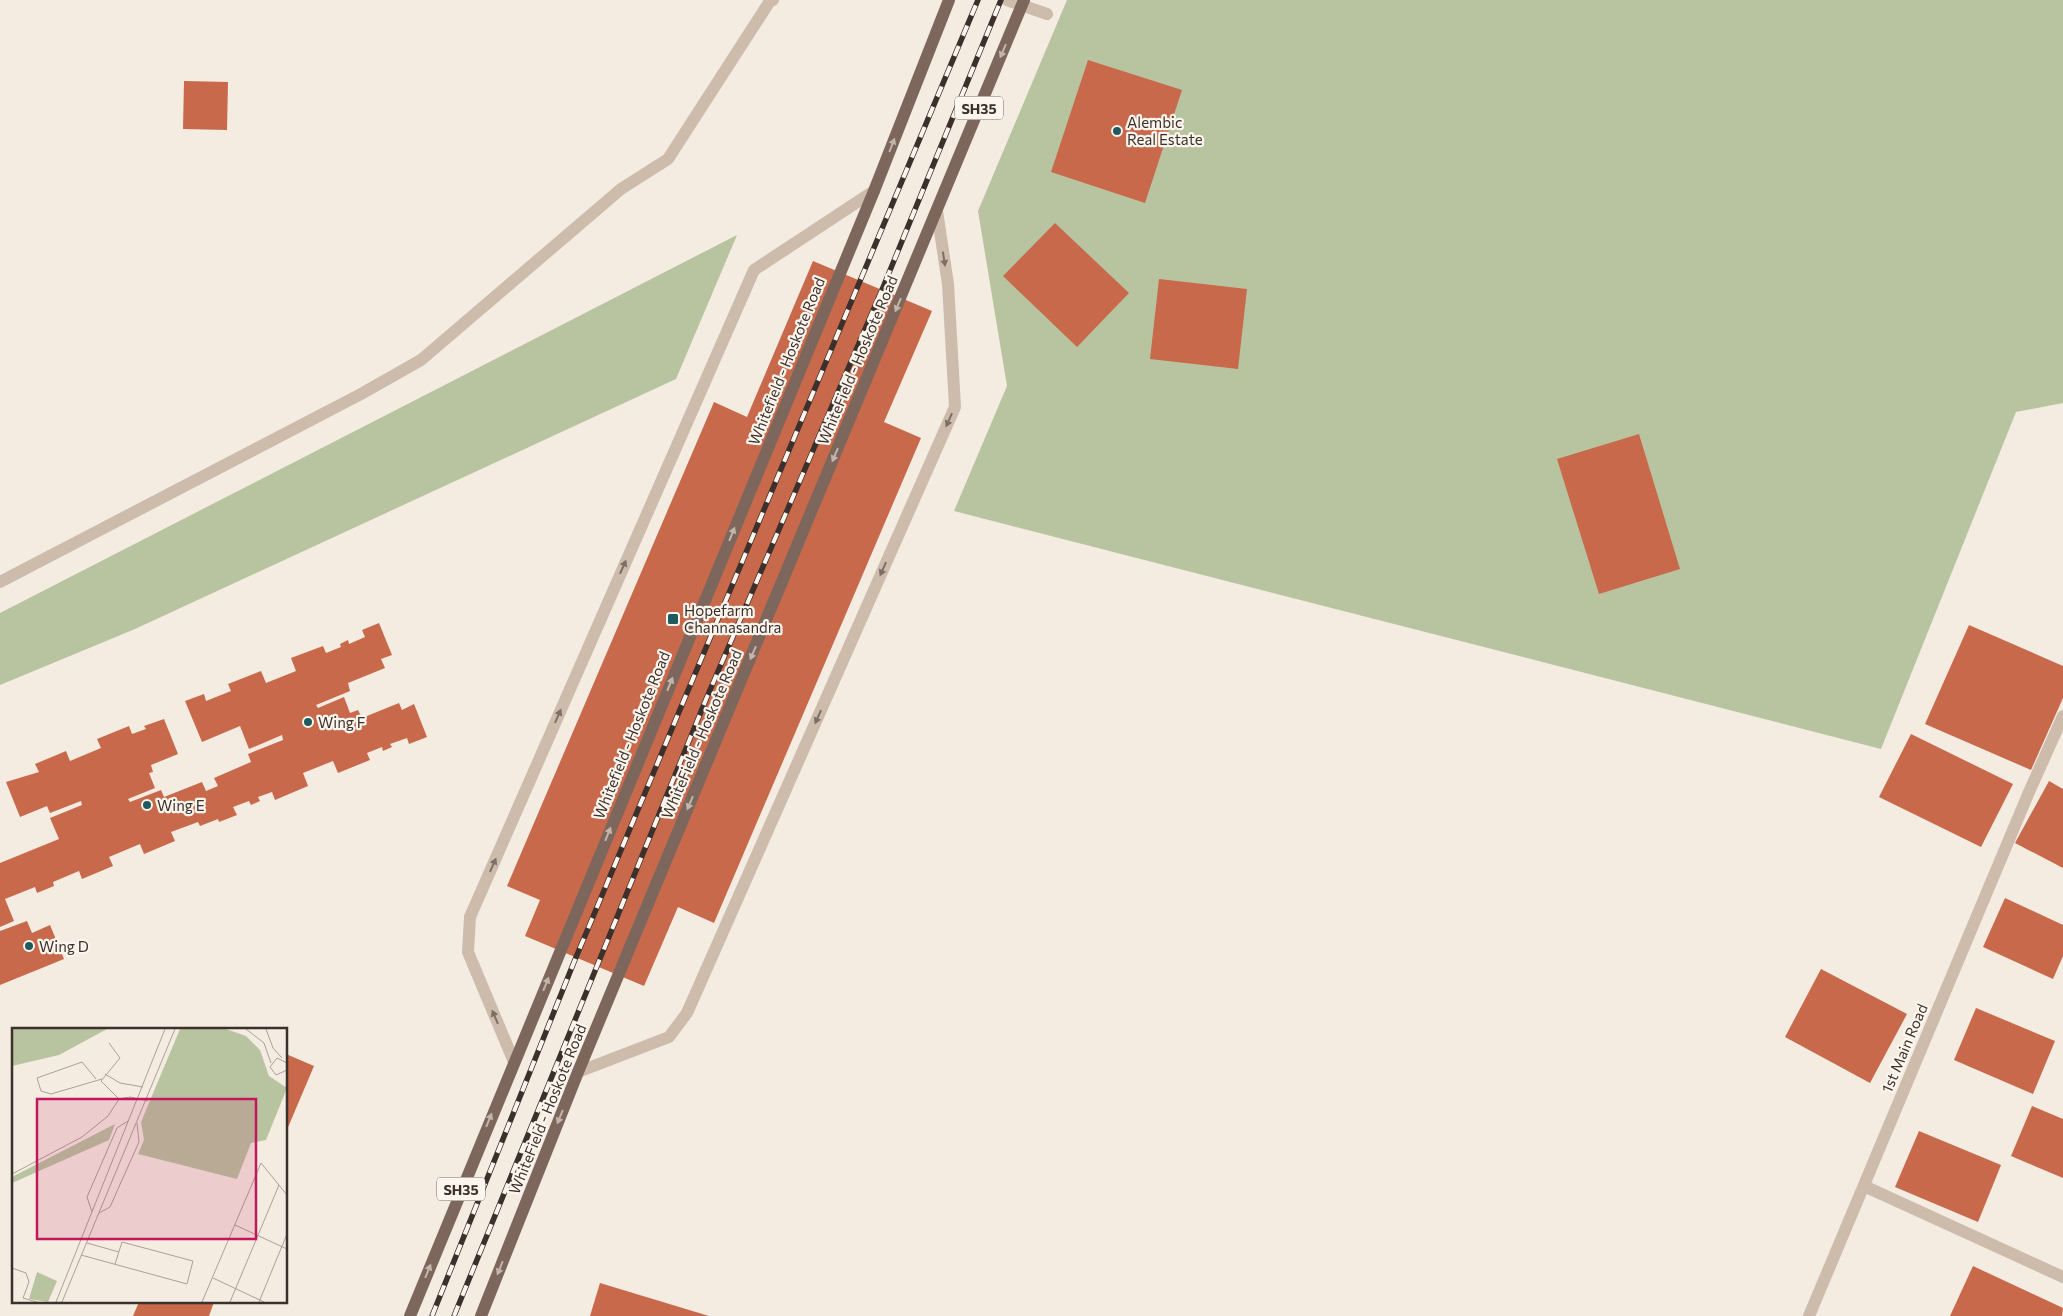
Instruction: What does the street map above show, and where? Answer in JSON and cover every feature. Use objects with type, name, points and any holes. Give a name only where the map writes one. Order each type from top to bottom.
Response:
[{"type":"main road","name":"Whitefield - Hoskote Road","points":[[410,1316],[874,190],[949,0]]},
{"type":"main road","name":"WhiteField - Hoskote Road","points":[[481,1316],[578,1072],[1023,3]]},
{"type":"street","points":[[0,582],[361,394],[421,360],[621,189],[668,159],[771,0]]},
{"type":"street","points":[[1007,0],[1023,3],[1047,14]]},
{"type":"street","points":[[514,1062],[468,952],[470,917],[754,270],[874,190]]},
{"type":"street","points":[[578,1072],[669,1037],[687,1013],[955,407],[948,284],[937,211]]},
{"type":"street","name":"1st Main Road","points":[[1809,1316],[2029,792],[2063,716]]},
{"type":"street","points":[[1864,1186],[2063,1277]]},
{"type":"green space","points":[[1067,0],[2063,0],[2063,403],[2016,412],[1881,749],[954,511],[1007,386],[978,211]]},
{"type":"green space","points":[[737,235],[676,379],[135,629],[0,685],[0,613]]},
{"type":"building","name":"Alembic Real Estate","points":[[1088,60],[1182,90],[1145,203],[1051,172]]},
{"type":"building","points":[[184,81],[228,82],[227,130],[183,129]]},
{"type":"building","points":[[1055,223],[1129,293],[1077,347],[1003,276]]},
{"type":"building","points":[[813,261],[932,311],[884,422],[921,438],[714,923],[678,907],[644,986],[525,936],[540,900],[507,886],[714,402],[747,417]]},
{"type":"building","points":[[1159,279],[1247,289],[1238,369],[1150,359]]},
{"type":"building","points":[[1639,434],[1680,569],[1599,594],[1557,459]]},
{"type":"building","points":[[379,623],[392,655],[381,659],[385,668],[348,683],[350,691],[316,705],[318,708],[344,697],[350,713],[358,710],[362,718],[399,703],[402,710],[414,704],[427,737],[409,744],[407,738],[390,744],[392,747],[383,751],[382,747],[367,753],[370,760],[338,773],[333,761],[303,773],[308,786],[275,800],[272,792],[258,797],[260,801],[251,805],[249,801],[233,807],[237,815],[219,822],[218,819],[200,826],[198,822],[171,832],[175,841],[144,854],[140,844],[109,857],[113,866],[82,879],[79,871],[53,882],[54,886],[37,893],[35,887],[5,899],[14,921],[0,927],[0,863],[59,839],[50,818],[82,805],[81,801],[50,813],[47,806],[20,817],[6,782],[39,772],[35,764],[66,751],[70,761],[101,748],[97,739],[129,726],[132,734],[146,729],[144,726],[164,719],[178,754],[151,765],[153,772],[149,773],[155,788],[128,799],[130,802],[161,790],[164,797],[202,782],[206,791],[218,786],[214,778],[251,762],[248,754],[283,740],[282,735],[249,749],[240,726],[202,742],[185,701],[204,694],[206,701],[231,691],[228,684],[261,671],[266,683],[296,671],[291,658],[323,646],[326,653],[341,647],[340,644],[348,640],[349,644],[365,637],[362,630]]},
{"type":"building","points":[[1969,625],[2063,666],[2063,698],[2031,770],[1925,724]]},
{"type":"building","points":[[1911,734],[2013,784],[1981,847],[1879,797]]},
{"type":"building","points":[[2049,781],[2063,789],[2063,868],[2015,843]]},
{"type":"building","points":[[2005,898],[2063,925],[2063,956],[2053,979],[1983,947]]},
{"type":"building","name":"Wing D","points":[[27,921],[32,933],[50,925],[64,959],[0,985],[0,931]]},
{"type":"building","points":[[1821,969],[1907,1014],[1870,1083],[1785,1037]]},
{"type":"building","points":[[1976,1008],[2055,1041],[2033,1094],[1954,1060]]},
{"type":"building","points":[[288,1055],[314,1066],[288,1127]]},
{"type":"building","points":[[2032,1106],[2063,1119],[2063,1178],[2011,1156]]},
{"type":"building","points":[[1919,1131],[2001,1165],[1978,1222],[1895,1187]]},
{"type":"building","points":[[1973,1266],[2063,1308],[2062,1316],[1950,1316]]},
{"type":"building","points":[[600,1283],[709,1316],[590,1316]]},
{"type":"building","points":[[138,1304],[213,1304],[209,1316],[133,1316]]},
{"type":"railway","points":[[432,1316],[574,962],[978,0]]},
{"type":"railway","points":[[454,1316],[707,697],[884,285],[1001,0]]},
{"type":"place","name":"Alembic Real Estate","points":[[1117,131]]},
{"type":"place","name":"Hopefarm Channasandra","points":[[673,619]]},
{"type":"place","name":"Wing F","points":[[308,722]]},
{"type":"place","name":"Wing E","points":[[147,805]]},
{"type":"place","name":"Wing D","points":[[29,946]]}]
